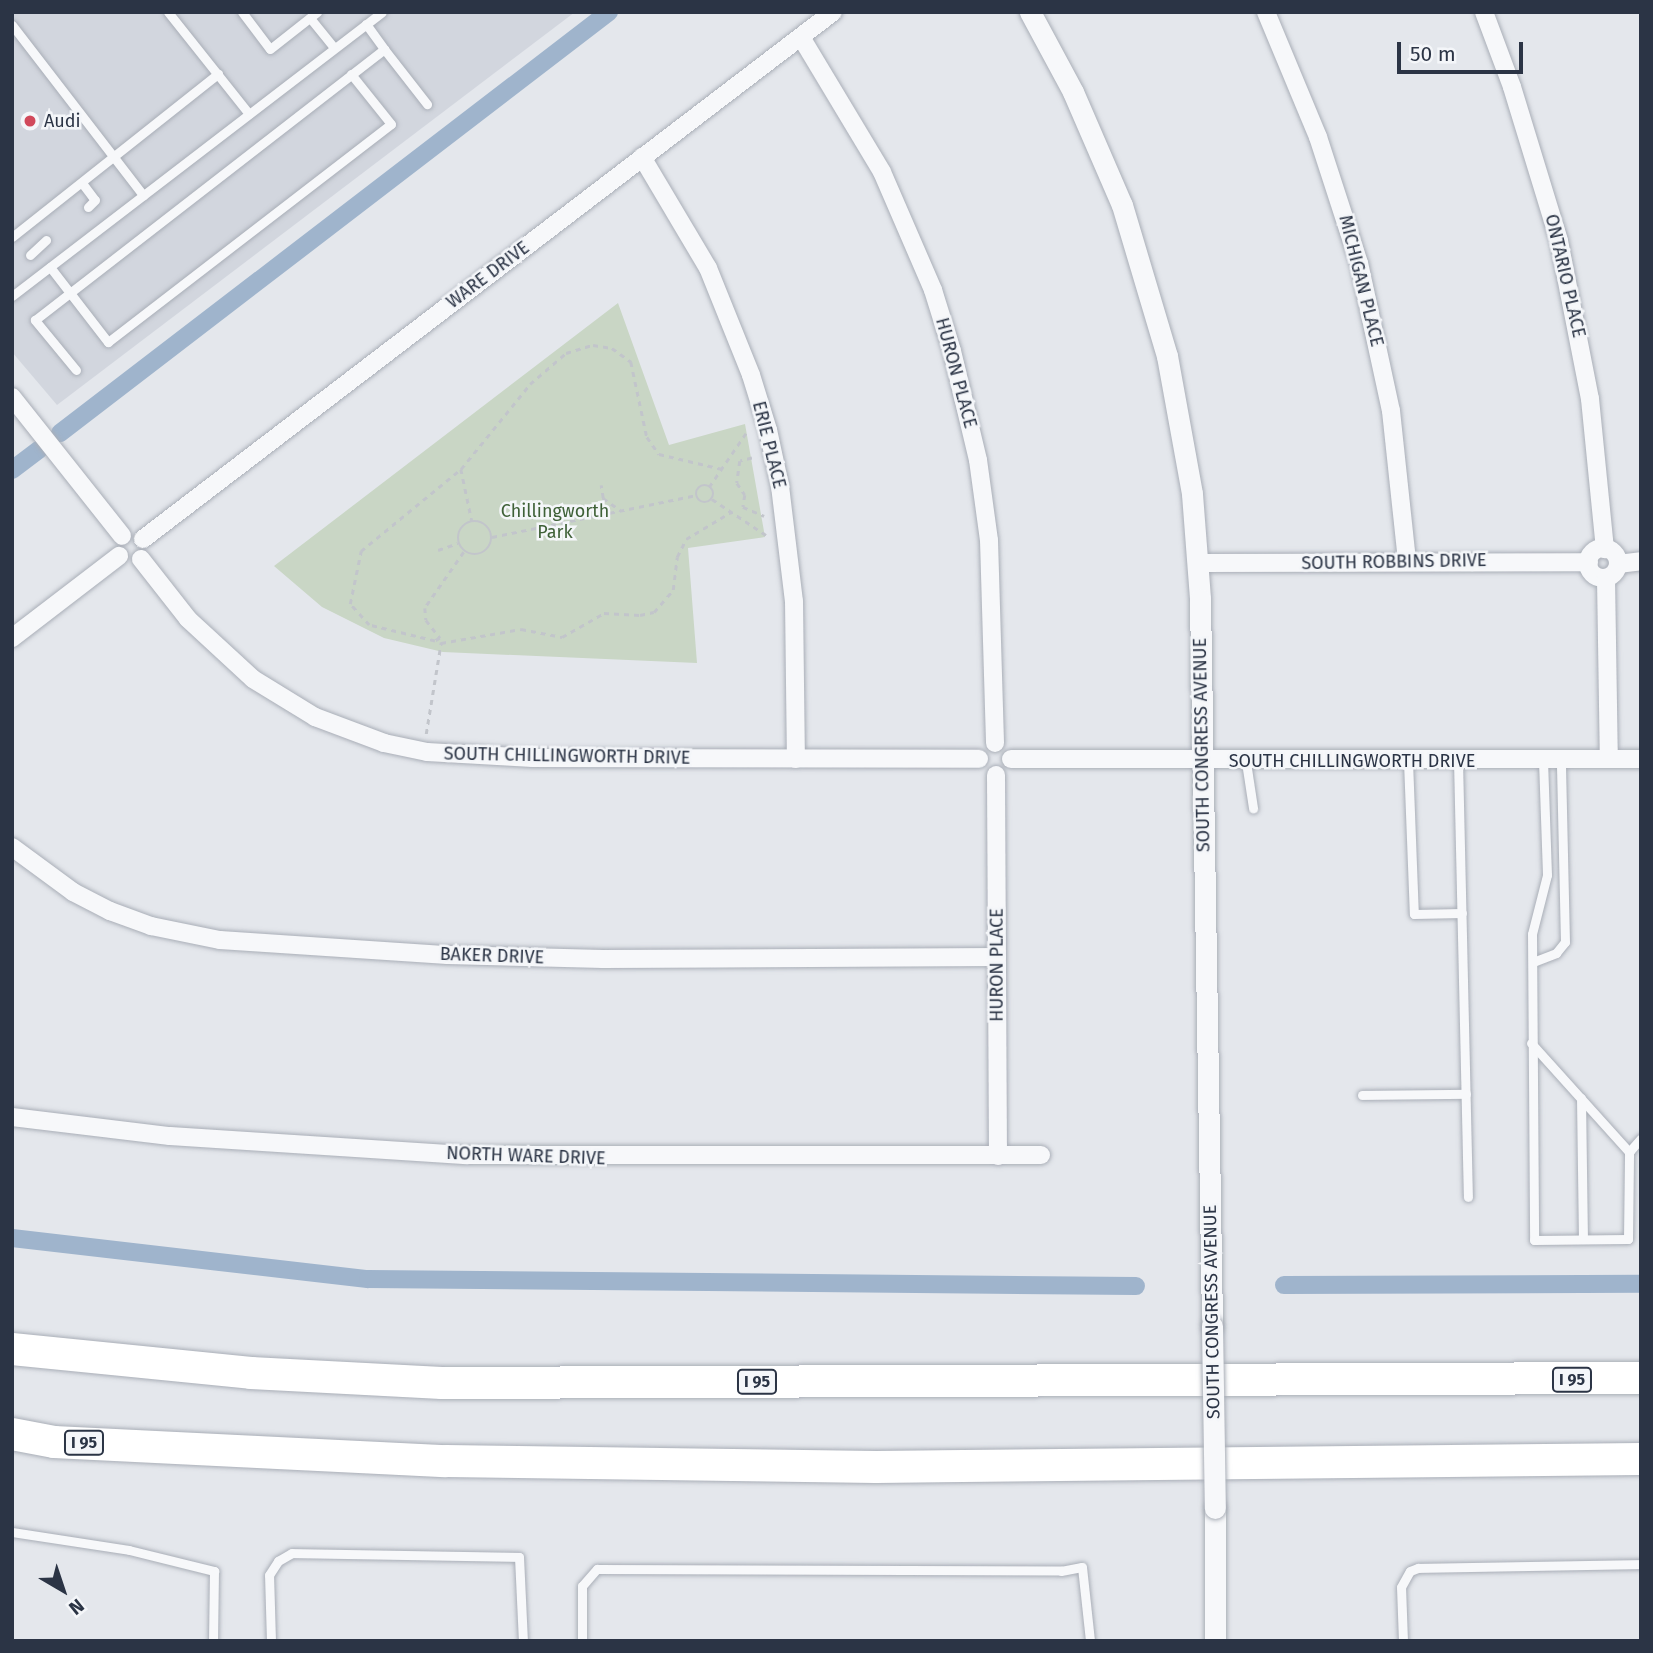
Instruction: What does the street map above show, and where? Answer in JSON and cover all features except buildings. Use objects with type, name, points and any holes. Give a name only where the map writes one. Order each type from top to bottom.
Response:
[{"type":"highway","name":"I 95","points":[[12,1349],[251,1373],[442,1383],[1641,1378]]},
{"type":"highway","name":"I 95","points":[[12,1434],[54,1442],[446,1461],[876,1467],[1641,1460]]},
{"type":"street","name":"WARE DRIVE","points":[[143,539],[832,12]]},
{"type":"street","name":"SOUTH CONGRESS AVENUE","points":[[1030,12],[1095,140],[1150,288],[1182,425],[1198,563],[1215,1508],[1214,1641]]},
{"type":"street","name":"MICHIGAN PLACE","points":[[1266,12],[1318,137],[1359,263],[1391,411],[1407,561]]},
{"type":"street","name":"ONTARIO PLACE","points":[[1484,12],[1537,163],[1562,254],[1590,399],[1605,549]]},
{"type":"street","name":"HURON PLACE","points":[[801,37],[882,172],[933,290],[952,351],[978,460],[989,540],[995,743]]},
{"type":"street","name":"ERIE PLACE","points":[[642,158],[708,268],[740,344],[768,430],[780,486],[794,601],[796,759]]},
{"type":"street","points":[[12,397],[122,536]]},
{"type":"street","points":[[133,533],[143,539],[145,552],[141,559],[130,562],[119,556],[116,546],[122,536],[133,533]]},
{"type":"street","points":[[1606,578],[1592,573],[1589,562],[1594,552],[1605,549],[1616,556],[1618,564]]},
{"type":"street","points":[[12,638],[119,556]]},
{"type":"street","name":"SOUTH CHILLINGWORTH DRIVE","points":[[141,559],[188,619],[253,679],[315,717],[384,743],[472,757],[979,759]]},
{"type":"street","points":[[1609,759],[1606,578],[1618,564],[1641,561]]},
{"type":"street","name":"SOUTH ROBBINS DRIVE","points":[[1198,563],[1589,562]]},
{"type":"street","points":[[995,743],[1007,748],[1011,759],[1005,771],[996,775],[985,771],[979,759],[984,747],[995,743]]},
{"type":"street","name":"SOUTH CHILLINGWORTH DRIVE","points":[[1011,759],[1202,762],[1641,759]]},
{"type":"street","name":"HURON PLACE","points":[[996,775],[998,1156]]},
{"type":"street","name":"BAKER DRIVE","points":[[12,847],[64,886],[110,911],[150,926],[220,940],[448,955],[603,959],[997,957]]},
{"type":"street","name":"NORTH WARE DRIVE","points":[[12,1117],[184,1137],[467,1155],[1041,1155]]},
{"type":"lane","points":[[168,12],[249,114]]},
{"type":"lane","points":[[242,12],[270,49],[314,15],[334,48]]},
{"type":"lane","points":[[12,296],[382,12]]},
{"type":"lane","points":[[366,24],[427,104]]},
{"type":"lane","points":[[12,25],[143,195]]},
{"type":"lane","points":[[76,370],[35,320],[384,49]]},
{"type":"lane","points":[[50,267],[108,342],[391,124],[351,74]]},
{"type":"lane","points":[[12,237],[218,75]]},
{"type":"lane","points":[[82,183],[95,201],[88,207]]},
{"type":"lane","points":[[30,255],[46,240]]},
{"type":"lane","points":[[1458,760],[1468,1197]]},
{"type":"lane","points":[[1533,962],[1556,953],[1565,942],[1552,760]]},
{"type":"lane","points":[[1552,760],[1547,875],[1531,934],[1534,1240],[1628,1239],[1629,1152],[1641,1138]]},
{"type":"lane","points":[[1408,761],[1414,914],[1462,913]]},
{"type":"lane","points":[[1246,762],[1254,808]]},
{"type":"lane","points":[[1531,1043],[1629,1152]]},
{"type":"lane","points":[[1362,1095],[1466,1094]]},
{"type":"lane","points":[[1581,1098],[1583,1240]]},
{"type":"lane","points":[[12,1532],[128,1550],[214,1571],[213,1641]]},
{"type":"lane","points":[[271,1641],[269,1575],[278,1561],[292,1553],[519,1557],[523,1641]]},
{"type":"lane","points":[[1403,1641],[1401,1587],[1410,1571],[1418,1568],[1641,1564]]},
{"type":"lane","points":[[582,1641],[582,1586],[597,1569],[1061,1572],[1082,1567],[1090,1641]]},
{"type":"path","points":[[722,469],[659,454],[647,437],[631,362],[612,348],[593,345],[566,353],[530,384],[461,469],[361,551],[349,598],[357,618],[369,625],[430,642],[520,629],[562,637],[604,613],[618,610],[640,615],[654,611],[673,590],[677,557],[686,539],[731,512]]},
{"type":"path","points":[[696,495],[700,487],[709,486],[746,433]]},
{"type":"path","points":[[751,458],[740,461],[737,483],[745,495],[743,507],[764,516]]},
{"type":"path","points":[[461,469],[472,521]]},
{"type":"path","points":[[593,516],[603,498],[601,485]]},
{"type":"path","points":[[709,486],[712,499],[766,535]]},
{"type":"path","points":[[696,495],[703,503],[712,499]]},
{"type":"path","points":[[492,537],[696,495]]},
{"type":"path","points":[[603,498],[621,510]]},
{"type":"path","points":[[464,552],[458,543],[459,530],[472,521],[484,523],[492,537]]},
{"type":"path","points":[[464,552],[485,553],[492,537]]},
{"type":"path","points":[[438,550],[458,543]]},
{"type":"path","points":[[426,734],[440,641],[426,620],[425,608],[464,552]]},
{"type":"shaded area","points":[[12,12],[575,12],[57,405],[12,352]]},
{"type":"green space","name":"Chillingworth Park","points":[[618,303],[669,445],[745,424],[765,537],[688,548],[697,663],[443,652],[384,638],[322,607],[274,566]]},
{"type":"waterway","points":[[60,433],[609,12]]},
{"type":"waterway","points":[[12,470],[39,450]]},
{"type":"waterway","points":[[12,1238],[368,1279],[1136,1286]]},
{"type":"waterway","points":[[1284,1285],[1641,1284]]},
{"type":"place","name":"Audi","points":[[30,121]]}]
